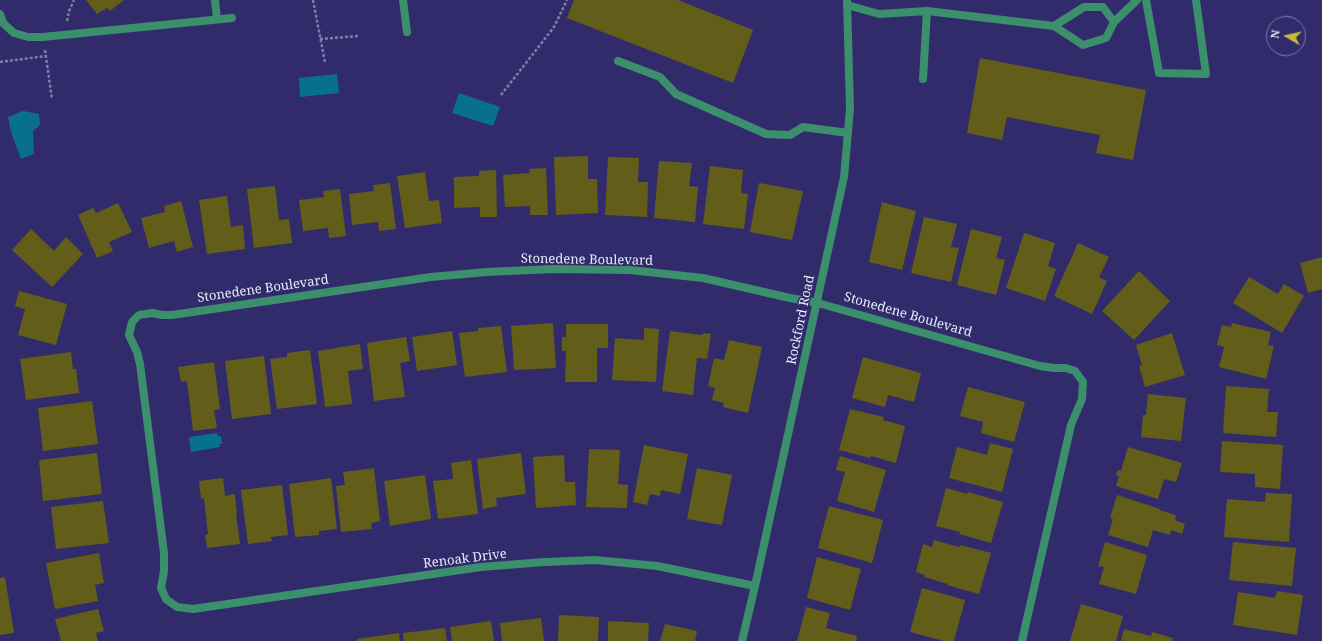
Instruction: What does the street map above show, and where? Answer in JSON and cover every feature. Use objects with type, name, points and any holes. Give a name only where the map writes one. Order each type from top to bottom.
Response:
[{"type":"street","points":[[215,0],[217,19]]},
{"type":"street","points":[[403,0],[407,32]]},
{"type":"street","points":[[847,2],[879,14],[927,11],[1054,26],[1083,44],[1106,38],[1114,22],[1137,0]]},
{"type":"street","points":[[1146,0],[1159,73],[1206,74],[1196,0]]},
{"type":"street","name":"Rockford Road","points":[[742,641],[818,303],[844,177],[850,109],[847,2]]},
{"type":"street","points":[[1054,26],[1084,7],[1103,6],[1114,22]]},
{"type":"street","points":[[923,79],[927,11]]},
{"type":"street","points":[[0,14],[3,23],[14,33],[28,37],[43,37],[68,33],[232,18]]},
{"type":"street","points":[[618,61],[660,77],[676,94],[766,134],[790,135],[804,127],[848,133]]},
{"type":"street","name":"Stonedene Boulevard","points":[[177,606],[166,599],[161,588],[164,571],[164,553],[143,387],[137,352],[128,335],[132,322],[139,315],[152,313],[172,315],[431,277],[553,268],[630,270],[703,278],[818,303],[1040,366],[1066,368],[1075,371],[1083,382],[1082,399],[1071,425],[1022,641]]},
{"type":"street","name":"Renoak Drive","points":[[177,606],[193,609],[481,567],[544,562],[587,561],[657,566],[755,586]]},
{"type":"path","points":[[68,33],[68,10],[74,0]]},
{"type":"path","points":[[313,0],[325,62]]},
{"type":"path","points":[[502,95],[554,27],[567,0]]},
{"type":"path","points":[[320,39],[359,36]]},
{"type":"path","points":[[43,37],[52,99]]},
{"type":"path","points":[[0,62],[46,56]]},
{"type":"water","points":[[337,74],[339,93],[300,97],[299,78]]},
{"type":"water","points":[[459,93],[500,107],[493,126],[452,113]]},
{"type":"water","points":[[23,111],[39,114],[40,125],[33,131],[34,154],[21,159],[11,132],[8,117]]},
{"type":"water","points":[[217,433],[218,436],[221,436],[222,444],[219,444],[220,447],[191,452],[189,437]]},
{"type":"building","points":[[86,0],[124,0],[110,11],[107,8],[97,14]]},
{"type":"building","points":[[574,0],[678,0],[753,30],[733,83],[567,18]]},
{"type":"building","points":[[980,58],[1146,90],[1133,160],[1096,153],[1100,135],[1007,117],[1002,140],[967,133]]},
{"type":"building","points":[[588,156],[588,179],[597,179],[598,213],[556,215],[554,157]]},
{"type":"building","points":[[608,157],[639,158],[638,182],[648,182],[647,217],[605,215]]},
{"type":"building","points":[[659,161],[692,163],[689,186],[698,187],[695,222],[654,218]]},
{"type":"building","points":[[710,166],[743,170],[741,193],[748,194],[744,229],[703,224]]},
{"type":"building","points":[[546,168],[548,215],[530,215],[530,206],[505,207],[503,175],[530,173],[529,169]]},
{"type":"building","points":[[496,170],[497,217],[480,217],[480,207],[454,208],[454,177],[479,176],[479,171]]},
{"type":"building","points":[[425,172],[429,201],[439,200],[442,223],[405,228],[397,176]]},
{"type":"building","points":[[390,183],[396,229],[379,231],[378,222],[352,225],[349,194],[374,191],[373,185]]},
{"type":"building","points":[[759,183],[803,191],[792,240],[750,232]]},
{"type":"building","points":[[275,186],[279,220],[289,219],[292,243],[254,248],[247,189]]},
{"type":"building","points":[[340,189],[346,236],[329,238],[328,228],[303,231],[299,200],[324,197],[323,191]]},
{"type":"building","points":[[227,196],[231,227],[243,225],[245,249],[207,254],[199,200]]},
{"type":"building","points":[[181,201],[193,247],[177,252],[174,241],[149,248],[141,218],[165,212],[164,206]]},
{"type":"building","points":[[882,202],[916,211],[902,270],[869,262]]},
{"type":"building","points":[[118,203],[132,232],[109,242],[113,251],[97,258],[78,215],[93,208],[96,213]]},
{"type":"building","points":[[924,217],[957,224],[951,247],[959,248],[951,282],[911,273]]},
{"type":"building","points":[[31,229],[54,251],[66,237],[83,254],[52,287],[12,250]]},
{"type":"building","points":[[971,229],[1002,237],[996,258],[1005,260],[996,295],[957,285]]},
{"type":"building","points":[[1024,233],[1055,243],[1048,266],[1056,269],[1045,301],[1006,288]]},
{"type":"building","points":[[1078,243],[1109,257],[1099,277],[1107,281],[1092,314],[1054,296]]},
{"type":"building","points":[[1322,257],[1322,289],[1308,293],[1300,263]]},
{"type":"building","points":[[1139,271],[1170,301],[1134,340],[1102,311]]},
{"type":"building","points":[[1249,277],[1278,294],[1284,284],[1304,296],[1282,333],[1233,303]]},
{"type":"building","points":[[19,291],[67,304],[56,345],[18,335],[25,309],[15,306]]},
{"type":"building","points":[[553,323],[556,368],[514,370],[511,326]]},
{"type":"building","points":[[1232,323],[1271,332],[1268,345],[1274,346],[1266,379],[1219,367],[1224,347],[1217,345],[1222,325],[1231,327]]},
{"type":"building","points":[[566,324],[608,324],[608,348],[597,348],[597,382],[565,382],[566,351],[562,351],[562,337],[566,337]]},
{"type":"building","points":[[501,326],[507,372],[465,377],[459,333],[478,331],[478,328]]},
{"type":"building","points":[[644,328],[659,329],[656,382],[612,380],[615,338],[644,340]]},
{"type":"building","points":[[452,331],[457,365],[417,371],[412,337]]},
{"type":"building","points":[[670,331],[702,335],[703,333],[711,334],[707,359],[697,358],[693,395],[662,391]]},
{"type":"building","points":[[1172,333],[1185,375],[1145,387],[1139,366],[1142,365],[1136,345]]},
{"type":"building","points":[[406,337],[410,361],[400,363],[405,397],[374,401],[367,343]]},
{"type":"building","points":[[729,340],[762,347],[748,413],[723,407],[724,403],[712,400],[715,388],[708,386],[714,358],[724,360]]},
{"type":"building","points":[[360,344],[363,369],[348,371],[352,404],[325,407],[318,351]]},
{"type":"building","points":[[310,350],[317,404],[277,409],[270,359],[287,357],[287,353]]},
{"type":"building","points":[[71,352],[73,369],[76,369],[79,393],[26,400],[20,359]]},
{"type":"building","points":[[264,356],[271,414],[232,419],[225,361]]},
{"type":"building","points":[[863,357],[921,373],[914,402],[888,395],[885,407],[852,398]]},
{"type":"building","points":[[214,362],[220,409],[214,410],[217,428],[193,431],[187,381],[181,382],[178,367]]},
{"type":"building","points":[[1226,386],[1269,389],[1267,412],[1278,412],[1276,437],[1223,433]]},
{"type":"building","points":[[968,387],[1025,402],[1014,442],[981,433],[983,422],[960,416]]},
{"type":"building","points":[[1148,394],[1186,398],[1181,441],[1141,437],[1143,415],[1146,415]]},
{"type":"building","points":[[92,401],[98,444],[43,451],[38,408]]},
{"type":"building","points":[[850,409],[884,417],[883,420],[905,426],[896,463],[871,456],[870,458],[839,450]]},
{"type":"building","points":[[1222,441],[1283,445],[1280,489],[1255,487],[1255,474],[1220,472]]},
{"type":"building","points":[[990,443],[1013,449],[1002,492],[949,478],[957,447],[987,455]]},
{"type":"building","points":[[644,445],[688,454],[680,494],[661,490],[660,496],[650,494],[647,505],[633,502]]},
{"type":"building","points":[[1128,447],[1182,463],[1176,482],[1164,479],[1158,499],[1116,486],[1119,476],[1116,475],[1118,470],[1121,471]]},
{"type":"building","points":[[589,449],[620,450],[618,484],[628,485],[627,508],[586,507]]},
{"type":"building","points":[[97,453],[102,494],[43,501],[39,460]]},
{"type":"building","points":[[521,453],[526,494],[496,498],[497,506],[483,509],[477,459]]},
{"type":"building","points":[[564,455],[565,482],[575,482],[576,505],[536,508],[533,457]]},
{"type":"building","points":[[840,456],[886,470],[874,512],[837,501],[845,472],[836,470]]},
{"type":"building","points":[[471,460],[478,514],[438,519],[433,481],[453,479],[451,463]]},
{"type":"building","points":[[374,468],[380,521],[371,523],[372,529],[341,532],[336,486],[345,485],[343,472]]},
{"type":"building","points":[[697,468],[732,475],[722,525],[687,519]]},
{"type":"building","points":[[425,475],[431,519],[390,526],[384,481]]},
{"type":"building","points":[[223,478],[225,496],[235,494],[240,544],[207,548],[205,535],[208,534],[204,498],[201,499],[199,481]]},
{"type":"building","points":[[331,478],[337,529],[319,531],[319,535],[295,537],[289,484]]},
{"type":"building","points":[[282,485],[288,535],[271,537],[272,541],[248,544],[241,490]]},
{"type":"building","points":[[946,488],[967,494],[968,492],[1003,502],[991,543],[959,534],[960,532],[936,526]]},
{"type":"building","points":[[1266,493],[1292,494],[1289,542],[1224,537],[1227,499],[1265,502]]},
{"type":"building","points":[[1117,495],[1176,515],[1175,520],[1185,524],[1182,534],[1171,530],[1170,535],[1153,530],[1148,547],[1108,535],[1113,519],[1110,518]]},
{"type":"building","points":[[103,501],[109,543],[56,549],[51,507]]},
{"type":"building","points":[[829,506],[883,520],[872,563],[818,548]]},
{"type":"building","points":[[934,540],[959,547],[960,545],[991,553],[979,594],[924,577],[925,575],[916,572],[923,544],[932,547]]},
{"type":"building","points":[[1105,542],[1147,555],[1136,594],[1099,584],[1104,567],[1098,566]]},
{"type":"building","points":[[1233,542],[1296,548],[1292,586],[1229,580]]},
{"type":"building","points":[[99,553],[104,583],[95,585],[98,601],[55,609],[46,563]]},
{"type":"building","points":[[817,557],[861,569],[850,610],[807,598]]},
{"type":"building","points":[[5,577],[14,633],[0,635],[0,578]]},
{"type":"building","points":[[922,588],[965,600],[954,641],[944,641],[910,632]]},
{"type":"building","points":[[1277,591],[1303,595],[1297,635],[1233,625],[1238,592],[1275,598]]},
{"type":"building","points":[[1081,604],[1123,616],[1116,641],[1070,641]]},
{"type":"building","points":[[806,607],[830,613],[826,628],[857,636],[856,641],[797,641]]},
{"type":"building","points":[[98,609],[104,631],[96,633],[98,641],[61,641],[55,619]]},
{"type":"building","points":[[559,615],[599,617],[598,641],[558,641]]},
{"type":"building","points":[[541,618],[544,641],[502,641],[500,623]]},
{"type":"building","points":[[491,621],[494,641],[452,641],[450,627]]},
{"type":"building","points":[[608,621],[649,623],[648,641],[608,641]]},
{"type":"building","points":[[665,624],[697,631],[695,641],[660,641]]},
{"type":"building","points":[[445,628],[447,641],[404,641],[403,633]]},
{"type":"building","points":[[1124,629],[1151,636],[1152,632],[1173,638],[1172,641],[1121,641]]},
{"type":"building","points":[[399,633],[400,641],[357,641],[357,639]]}]
